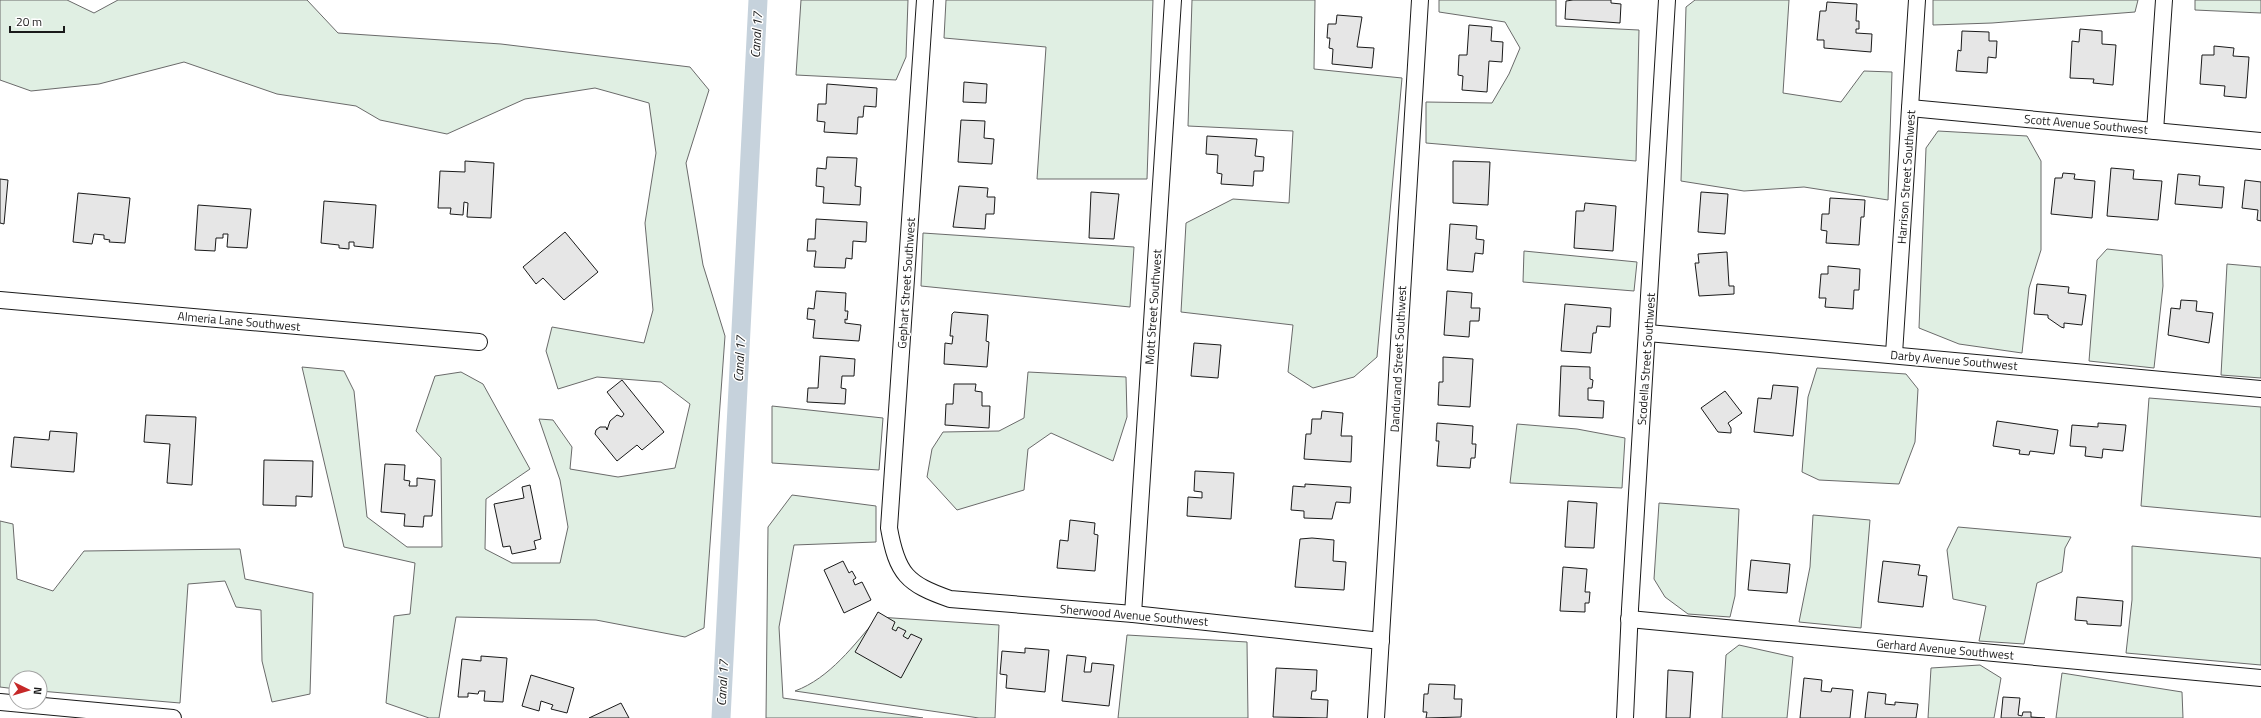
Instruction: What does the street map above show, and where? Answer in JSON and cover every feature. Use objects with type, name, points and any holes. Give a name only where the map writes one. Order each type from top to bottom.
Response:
[{"type":"street","name":"Gephart Street Southwest","points":[[899,564],[893,549],[889,528],[925,0]]},
{"type":"street","name":"Mott Street Southwest","points":[[1133,614],[1173,0]]},
{"type":"street","name":"Dandurand Street Southwest","points":[[1376,718],[1420,0]]},
{"type":"street","name":"Scodella Street Southwest","points":[[1625,718],[1629,619],[1668,0]]},
{"type":"street","name":"Harrison Street Southwest","points":[[1894,354],[1917,0]]},
{"type":"street","points":[[2155,131],[2164,0]]},
{"type":"street","name":"Scott Avenue Southwest","points":[[1910,108],[2261,141]]},
{"type":"street","name":"Almeria Lane Southwest","points":[[0,300],[479,342]]},
{"type":"street","name":"Darby Avenue Southwest","points":[[1648,333],[1894,354],[2261,389]]},
{"type":"street","name":"Sherwood Avenue Southwest","points":[[899,564],[906,576],[923,589],[950,599],[1133,614],[1381,641]]},
{"type":"street","name":"Gerhard Avenue Southwest","points":[[1629,619],[2261,678]]},
{"type":"street","points":[[0,702],[173,718]]},
{"type":"green space","points":[[0,0],[67,0],[94,13],[118,0],[307,0],[338,33],[501,44],[690,67],[709,90],[686,163],[703,265],[725,336],[704,628],[685,637],[596,620],[456,617],[439,718],[429,718],[386,703],[394,616],[410,614],[415,563],[344,547],[302,367],[344,371],[354,391],[367,517],[407,547],[442,547],[441,458],[416,431],[435,376],[461,372],[483,384],[530,469],[486,499],[485,549],[512,563],[560,563],[568,527],[560,480],[539,419],[553,420],[572,447],[570,469],[618,477],[675,468],[690,404],[661,382],[597,377],[558,389],[546,351],[552,327],[644,343],[653,310],[645,223],[656,153],[649,103],[595,88],[525,99],[447,134],[380,120],[356,106],[277,94],[184,62],[99,84],[31,91],[0,80]]},
{"type":"green space","points":[[801,0],[908,0],[906,57],[896,80],[796,75]]},
{"type":"green space","points":[[946,0],[1153,0],[1147,179],[1037,179],[1046,47],[944,38]]},
{"type":"green space","points":[[1192,0],[1315,0],[1314,69],[1402,78],[1377,357],[1354,377],[1313,388],[1288,372],[1293,325],[1181,312],[1186,223],[1233,199],[1289,203],[1293,131],[1188,126]]},
{"type":"green space","points":[[1439,0],[1556,0],[1556,26],[1639,30],[1636,161],[1426,143],[1426,102],[1492,103],[1509,74],[1520,48],[1505,22],[1439,12]]},
{"type":"green space","points":[[1695,0],[1789,0],[1783,93],[1841,102],[1864,71],[1892,72],[1888,200],[1804,187],[1744,191],[1681,181],[1686,7]]},
{"type":"green space","points":[[1933,0],[2138,0],[2135,12],[1992,23],[1933,25]]},
{"type":"green space","points":[[2195,0],[2261,0],[2261,13],[2195,10]]},
{"type":"green space","points":[[1938,131],[2027,136],[2041,161],[2041,250],[2029,288],[2022,353],[1959,344],[1919,328],[1926,148]]},
{"type":"green space","points":[[923,233],[1134,247],[1130,307],[921,286]]},
{"type":"green space","points":[[2107,249],[2162,255],[2163,286],[2154,368],[2089,361],[2097,260]]},
{"type":"green space","points":[[1524,251],[1637,262],[1634,291],[1523,282]]},
{"type":"green space","points":[[2227,264],[2261,267],[2261,378],[2221,375]]},
{"type":"green space","points":[[1817,368],[1906,374],[1918,389],[1915,442],[1899,484],[1819,480],[1802,472],[1808,397]]},
{"type":"green space","points":[[1028,372],[1126,377],[1127,417],[1113,461],[1051,433],[1028,449],[1024,490],[957,510],[927,477],[932,449],[943,432],[999,431],[1024,418]]},
{"type":"green space","points":[[2149,398],[2261,407],[2261,517],[2141,506]]},
{"type":"green space","points":[[772,406],[883,418],[879,470],[772,463]]},
{"type":"green space","points":[[1517,424],[1577,429],[1625,438],[1622,488],[1510,483]]},
{"type":"green space","points":[[792,495],[876,506],[876,542],[794,545],[779,627],[783,698],[923,718],[766,718],[768,527]]},
{"type":"green space","points":[[1659,503],[1739,509],[1735,596],[1730,617],[1688,614],[1665,597],[1654,579]]},
{"type":"green space","points":[[1813,515],[1870,520],[1861,628],[1799,622],[1810,567]]},
{"type":"green space","points":[[0,521],[13,524],[17,579],[53,591],[84,551],[240,549],[245,579],[313,593],[310,694],[272,702],[262,661],[261,610],[236,607],[225,581],[188,584],[180,703],[48,692],[48,670],[8,670],[8,688],[0,687]]},
{"type":"green space","points":[[1958,527],[2071,537],[2065,548],[2062,572],[2037,583],[2024,644],[1979,641],[1986,606],[1953,599],[1947,550]]},
{"type":"green space","points":[[2132,546],[2261,558],[2261,665],[2126,653],[2132,600]]},
{"type":"green space","points":[[878,617],[999,625],[995,718],[979,718],[795,691],[819,678],[841,660]]},
{"type":"green space","points":[[1127,635],[1247,642],[1248,718],[1118,718]]},
{"type":"green space","points":[[1739,645],[1793,657],[1787,718],[1722,718],[1726,655]]},
{"type":"green space","points":[[1980,665],[2001,678],[1994,718],[1928,718],[1931,668]]},
{"type":"green space","points":[[2062,673],[2182,692],[2183,718],[2056,718]]},
{"type":"building","points":[[1611,0],[1611,3],[1621,4],[1620,23],[1565,19],[1566,1]]},
{"type":"building","points":[[1827,2],[1857,4],[1856,21],[1859,21],[1859,29],[1856,29],[1856,33],[1872,34],[1871,52],[1824,48],[1824,40],[1817,40],[1820,11],[1826,11]]},
{"type":"building","points":[[1337,15],[1362,17],[1357,47],[1374,48],[1372,68],[1332,64],[1333,49],[1329,48],[1330,38],[1327,38],[1328,24],[1336,24]]},
{"type":"building","points":[[1469,25],[1492,27],[1491,41],[1503,42],[1502,62],[1489,61],[1487,92],[1462,90],[1463,76],[1458,75],[1459,55],[1467,55]]},
{"type":"building","points":[[2080,29],[2102,31],[2102,44],[2116,45],[2113,85],[2093,83],[2094,79],[2070,78],[2072,41],[2079,42]]},
{"type":"building","points":[[1962,31],[1989,32],[1989,41],[1997,41],[1996,58],[1988,57],[1987,73],[1956,71],[1958,50],[1961,51]]},
{"type":"building","points":[[2214,46],[2234,48],[2233,56],[2249,57],[2246,98],[2224,96],[2225,86],[2200,84],[2202,55],[2214,55]]},
{"type":"building","points":[[964,82],[987,84],[986,103],[963,102]]},
{"type":"building","points":[[827,84],[877,88],[876,107],[864,106],[863,117],[858,117],[857,134],[824,132],[825,122],[817,121],[818,104],[826,104]]},
{"type":"building","points":[[961,120],[985,121],[984,138],[994,139],[992,164],[958,162]]},
{"type":"building","points":[[1207,136],[1257,139],[1255,156],[1264,157],[1263,171],[1254,171],[1253,186],[1221,184],[1222,174],[1217,173],[1218,155],[1206,154]]},
{"type":"building","points":[[827,157],[857,158],[855,186],[861,187],[860,205],[823,203],[824,187],[816,186],[817,168],[826,169]]},
{"type":"building","points":[[465,161],[494,163],[491,218],[467,217],[468,203],[464,202],[463,215],[450,214],[451,208],[438,208],[440,171],[465,172]]},
{"type":"building","points":[[1453,161],[1490,162],[1488,205],[1453,203]]},
{"type":"building","points":[[2111,168],[2134,170],[2133,179],[2162,181],[2158,220],[2107,216]]},
{"type":"building","points":[[2063,173],[2075,174],[2074,179],[2095,181],[2092,218],[2051,214],[2055,178],[2062,178]]},
{"type":"building","points":[[2178,174],[2200,176],[2199,185],[2224,187],[2222,208],[2175,204]]},
{"type":"building","points":[[0,179],[8,180],[4,224],[0,223]]},
{"type":"building","points":[[2245,180],[2261,182],[2261,221],[2257,220],[2258,210],[2242,208]]},
{"type":"building","points":[[959,186],[988,188],[987,197],[995,197],[994,214],[986,214],[985,229],[953,227]]},
{"type":"building","points":[[1091,192],[1119,194],[1114,239],[1089,238]]},
{"type":"building","points":[[1701,192],[1728,194],[1725,234],[1698,232]]},
{"type":"building","points":[[78,193],[130,198],[125,243],[109,242],[110,240],[104,239],[104,235],[94,234],[92,244],[73,242]]},
{"type":"building","points":[[1830,198],[1865,200],[1864,217],[1861,217],[1859,245],[1826,243],[1827,231],[1821,230],[1822,214],[1829,214]]},
{"type":"building","points":[[324,201],[376,205],[373,248],[354,246],[354,242],[349,242],[349,249],[339,248],[339,245],[321,243]]},
{"type":"building","points":[[1585,203],[1616,206],[1613,251],[1574,248],[1576,211],[1584,211]]},
{"type":"building","points":[[198,205],[251,209],[247,248],[227,247],[228,234],[223,234],[223,238],[216,238],[215,251],[195,250]]},
{"type":"building","points":[[816,219],[867,222],[866,242],[853,241],[852,259],[846,258],[845,268],[814,267],[816,251],[807,251],[808,239],[815,239]]},
{"type":"building","points":[[1450,224],[1477,226],[1476,239],[1484,240],[1483,254],[1475,253],[1473,272],[1447,270]]},
{"type":"building","points":[[565,232],[598,272],[564,300],[543,278],[536,284],[523,267]]},
{"type":"building","points":[[1727,252],[1729,286],[1734,286],[1734,294],[1699,296],[1695,263],[1699,263],[1698,254]]},
{"type":"building","points":[[1828,266],[1860,269],[1859,290],[1854,290],[1853,309],[1825,307],[1826,298],[1819,298],[1821,274],[1828,274]]},
{"type":"building","points":[[2037,284],[2069,287],[2068,293],[2086,295],[2082,325],[2064,323],[2064,328],[2048,318],[2048,315],[2034,314]]},
{"type":"building","points":[[816,291],[846,293],[845,311],[848,311],[847,320],[845,319],[845,323],[861,325],[859,341],[813,338],[815,320],[807,319],[808,308],[814,309]]},
{"type":"building","points":[[1447,291],[1472,293],[1471,308],[1480,308],[1479,321],[1470,321],[1469,337],[1444,335]]},
{"type":"building","points":[[2181,300],[2197,301],[2196,311],[2213,313],[2209,343],[2168,335],[2171,308],[2180,309]]},
{"type":"building","points":[[1565,304],[1611,308],[1610,327],[1597,326],[1596,333],[1593,333],[1591,353],[1561,351]]},
{"type":"building","points":[[954,312],[988,315],[986,341],[989,342],[987,367],[944,364],[945,343],[952,344],[953,336],[950,336],[952,314]]},
{"type":"building","points":[[1194,343],[1221,345],[1218,378],[1191,376]]},
{"type":"building","points":[[820,356],[855,359],[854,376],[842,376],[841,388],[846,389],[845,404],[807,402],[808,388],[818,388]]},
{"type":"building","points":[[1443,357],[1473,359],[1470,407],[1438,405],[1439,382],[1443,382]]},
{"type":"building","points":[[1561,366],[1590,367],[1590,379],[1593,380],[1592,388],[1588,388],[1588,400],[1604,401],[1603,418],[1559,416]]},
{"type":"building","points":[[622,380],[664,432],[642,450],[637,445],[617,461],[595,434],[596,430],[600,427],[606,427],[607,430],[610,421],[617,415],[622,417],[624,414],[607,392]]},
{"type":"building","points":[[954,384],[976,384],[975,391],[982,392],[982,406],[990,406],[989,428],[945,425],[946,404],[953,404]]},
{"type":"building","points":[[1773,385],[1798,387],[1793,436],[1754,432],[1758,398],[1771,399]]},
{"type":"building","points":[[1725,391],[1742,413],[1728,423],[1731,428],[1731,433],[1718,432],[1701,408]]},
{"type":"building","points":[[1322,411],[1343,413],[1341,436],[1352,436],[1351,462],[1304,459],[1306,434],[1311,434],[1312,419],[1321,419]]},
{"type":"building","points":[[146,415],[196,417],[192,485],[167,483],[170,444],[144,442]]},
{"type":"building","points":[[1997,421],[2058,430],[2054,454],[2030,451],[2029,455],[2019,454],[2020,450],[1993,446]]},
{"type":"building","points":[[1437,423],[1473,426],[1472,444],[1476,444],[1475,458],[1471,458],[1470,468],[1437,466],[1439,441],[1436,441]]},
{"type":"building","points":[[2098,423],[2126,425],[2123,451],[2103,449],[2102,458],[2085,456],[2086,447],[2070,446],[2072,425],[2098,427]]},
{"type":"building","points":[[50,431],[77,433],[74,472],[11,467],[14,437],[49,440]]},
{"type":"building","points":[[264,460],[313,461],[312,497],[296,496],[296,506],[263,505]]},
{"type":"building","points":[[385,464],[405,465],[404,480],[410,481],[409,486],[417,486],[417,478],[435,480],[432,516],[424,516],[423,527],[404,526],[405,514],[381,512]]},
{"type":"building","points":[[1195,471],[1234,473],[1231,519],[1187,516],[1188,497],[1202,498],[1202,492],[1194,491]]},
{"type":"building","points":[[1305,484],[1351,487],[1350,503],[1336,502],[1332,519],[1304,518],[1304,511],[1291,510],[1293,486],[1305,487]]},
{"type":"building","points":[[530,485],[541,539],[534,541],[536,549],[512,554],[510,546],[503,547],[494,504],[524,498],[522,487]]},
{"type":"building","points":[[1568,501],[1597,503],[1594,548],[1565,547]]},
{"type":"building","points":[[1070,520],[1095,523],[1094,534],[1098,535],[1095,571],[1057,568],[1060,540],[1068,541]]},
{"type":"building","points":[[1312,538],[1334,540],[1333,561],[1346,562],[1344,590],[1295,587],[1300,539]]},
{"type":"building","points":[[1751,560],[1790,564],[1787,593],[1748,590]]},
{"type":"building","points":[[843,561],[849,573],[852,571],[856,578],[853,580],[855,585],[862,582],[871,600],[844,613],[824,570]]},
{"type":"building","points":[[1883,561],[1920,565],[1918,575],[1927,576],[1923,607],[1878,602]]},
{"type":"building","points":[[1563,567],[1587,569],[1585,592],[1590,592],[1589,603],[1585,603],[1585,612],[1560,611]]},
{"type":"building","points":[[2077,597],[2123,601],[2121,626],[2087,624],[2087,621],[2075,620]]},
{"type":"building","points":[[878,612],[895,622],[892,629],[896,631],[898,627],[906,631],[903,636],[908,639],[911,634],[922,639],[901,678],[855,652]]},
{"type":"building","points":[[1025,648],[1049,650],[1045,692],[1006,688],[1007,675],[1000,674],[1002,651],[1025,653]]},
{"type":"building","points":[[1067,655],[1086,657],[1084,672],[1091,672],[1092,663],[1114,665],[1109,706],[1062,701]]},
{"type":"building","points":[[481,656],[507,658],[503,702],[484,701],[485,691],[479,691],[478,694],[468,693],[468,697],[458,697],[462,659],[481,661]]},
{"type":"building","points":[[1276,668],[1317,670],[1316,691],[1312,691],[1311,699],[1328,700],[1327,718],[1273,717]]},
{"type":"building","points":[[1668,670],[1693,672],[1690,718],[1666,718]]},
{"type":"building","points":[[531,675],[574,688],[567,713],[551,709],[553,705],[541,701],[539,711],[522,706]]},
{"type":"building","points":[[1804,678],[1822,680],[1821,691],[1831,692],[1832,688],[1853,690],[1850,718],[1800,718]]},
{"type":"building","points":[[1429,684],[1455,685],[1454,699],[1462,699],[1461,717],[1426,718],[1427,712],[1423,712],[1424,694],[1428,694]]},
{"type":"building","points":[[1868,692],[1886,694],[1885,704],[1895,705],[1895,702],[1918,704],[1916,718],[1865,718]]},
{"type":"building","points":[[2003,697],[2020,698],[2018,715],[2022,716],[2023,712],[2031,712],[2031,717],[2045,718],[2001,718]]},
{"type":"building","points":[[621,703],[629,718],[589,718]]},
{"type":"waterway","name":"Canal 17","points":[[721,718],[758,0]]}]
